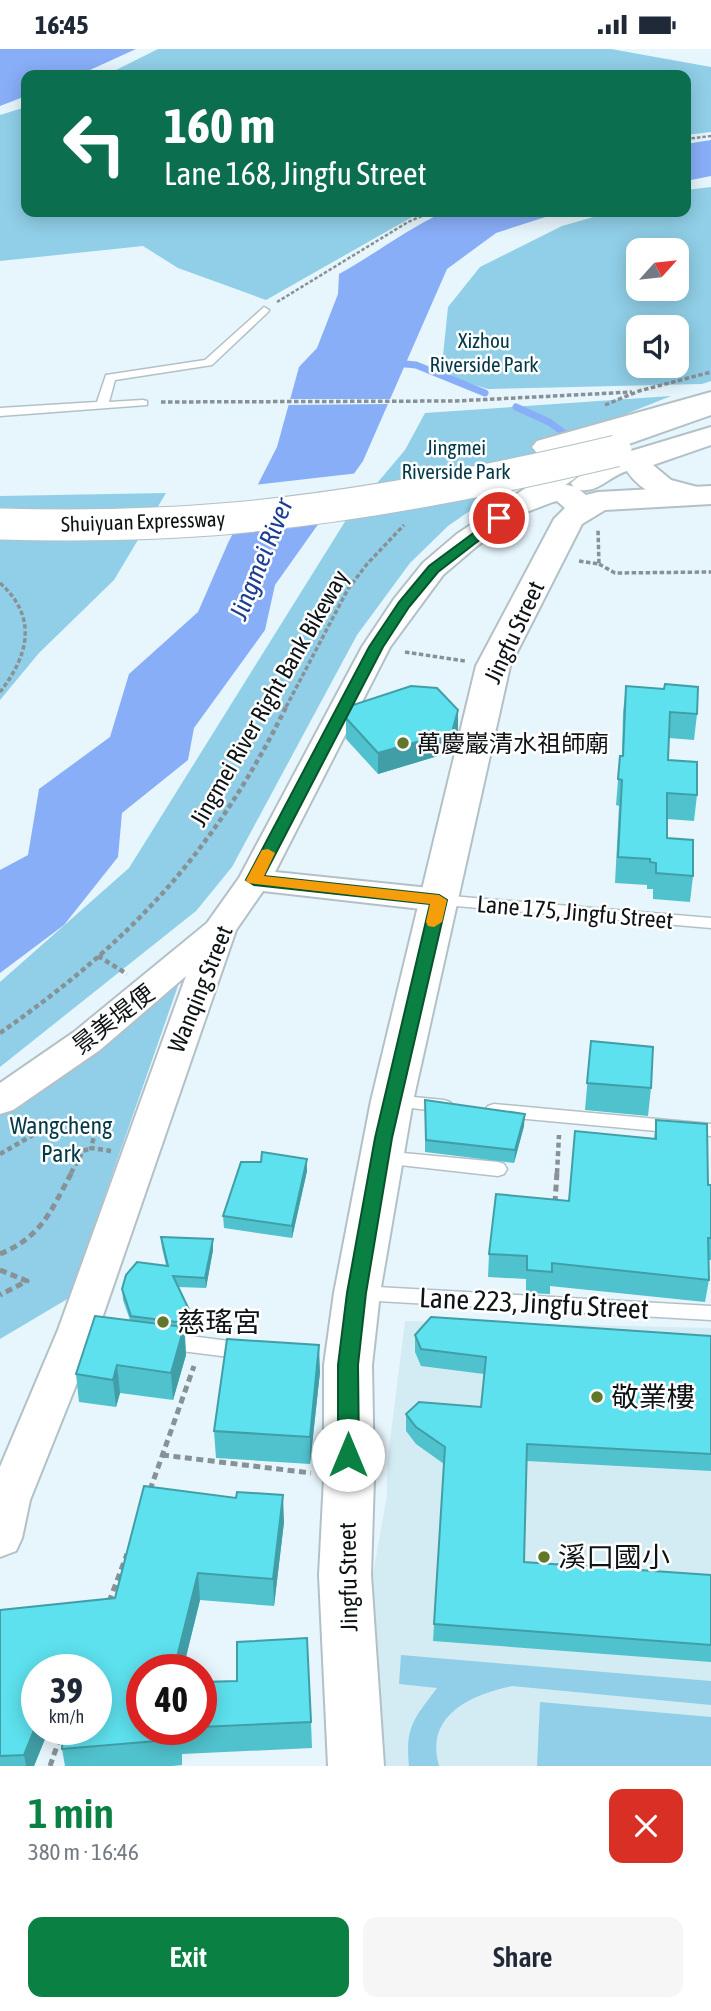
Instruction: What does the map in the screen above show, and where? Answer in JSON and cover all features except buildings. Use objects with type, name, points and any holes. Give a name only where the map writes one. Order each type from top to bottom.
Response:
[{"type":"main road","name":"Shuiyuan Expressway","points":[[0,504],[62,506],[200,502],[420,478],[524,453],[711,401]]},
{"type":"main road","name":"Shuiyuan Expressway","points":[[0,524],[179,523],[345,505],[443,491],[551,467],[711,424]]},
{"type":"main road","points":[[576,501],[608,467],[711,436]]},
{"type":"main road","name":"Jingfu Street","points":[[356,1766],[345,1575],[349,1478],[341,1364],[357,1293],[391,1101],[493,666],[576,501],[598,449]]},
{"type":"main road","points":[[643,457],[638,465],[649,480],[661,487],[701,495]]},
{"type":"main road","points":[[516,507],[557,491],[566,492],[576,501],[667,499],[701,495]]},
{"type":"street","name":"Wanqing Street","points":[[3,1513],[85,1331],[138,1154],[220,929],[254,880],[376,647],[404,605],[433,569],[467,540],[598,449],[626,435],[711,407]]},
{"type":"street","points":[[254,880],[439,900]]},
{"type":"street","name":"景美堤便","points":[[0,1101],[87,1041],[220,929]]},
{"type":"lane","points":[[102,404],[110,377],[208,363],[264,310]]},
{"type":"lane","points":[[0,412],[143,403]]},
{"type":"lane","name":"Lane 175, Jingfu Street","points":[[439,900],[711,923]]},
{"type":"lane","points":[[391,1101],[456,1107]]},
{"type":"lane","points":[[482,1109],[711,1130]]},
{"type":"lane","points":[[380,1157],[498,1169]]},
{"type":"lane","name":"Lane 223, Jingfu Street","points":[[357,1293],[711,1313]]},
{"type":"lane","points":[[147,1339],[268,1355]]},
{"type":"path","points":[[691,138],[711,136]]},
{"type":"path","points":[[264,310],[420,217]]},
{"type":"path","points":[[143,403],[442,401],[573,397],[639,391],[711,372]]},
{"type":"path","name":"Jingmei River Right Bank Bikeway","points":[[0,1033],[35,1009],[98,956],[185,872],[236,799],[349,586],[410,519]]},
{"type":"path","points":[[599,564],[615,573],[711,572]]},
{"type":"path","points":[[0,583],[16,598],[27,624],[23,653],[8,683],[0,692]]},
{"type":"path","points":[[376,647],[493,666]]},
{"type":"path","points":[[98,956],[129,975]]},
{"type":"path","points":[[555,1209],[560,1116]]},
{"type":"path","points":[[0,1154],[33,1135],[66,1121],[97,1125],[91,1148]]},
{"type":"path","points":[[0,1254],[17,1247],[41,1227],[83,1151],[91,1148],[138,1154]]},
{"type":"path","points":[[0,1270],[27,1281],[0,1295]]},
{"type":"path","points":[[149,1493],[202,1346]]},
{"type":"path","points":[[162,1455],[349,1478]]},
{"type":"path","points":[[108,1607],[131,1543]]},
{"type":"path","points":[[50,1766],[57,1745]]},
{"type":"shaded area","name":"溪口國小","points":[[405,1321],[711,1328],[711,1766],[375,1766],[365,1618],[387,1496],[387,1465]]},
{"type":"green space","points":[[158,49],[611,49],[711,67],[711,132],[691,134],[691,70],[116,70]]},
{"type":"green space","points":[[21,109],[21,217],[412,217],[266,300],[178,268],[143,246],[0,261],[0,115]]},
{"type":"green space","name":"Xizhou Riverside Park","points":[[711,187],[711,381],[702,384],[488,389],[441,375],[448,307],[480,267],[562,226],[594,217],[691,217],[691,189]]},
{"type":"green space","name":"Jingmei Riverside Park","points":[[671,396],[586,430],[448,526],[410,563],[357,635],[232,867],[196,911],[0,1067],[0,982],[129,868],[346,520],[405,450],[425,413]]},
{"type":"green space","points":[[166,493],[114,580],[39,653],[0,700],[0,496]]},
{"type":"green space","name":"Wangcheng Park","points":[[179,983],[69,1298],[0,1339],[0,1106],[112,1036]]},
{"type":"green space","points":[[401,1655],[711,1681],[711,1705],[512,1686],[467,1701],[445,1720],[438,1733],[436,1748],[439,1766],[409,1766],[410,1732],[422,1708],[437,1688],[399,1684]]},
{"type":"green space","points":[[540,1702],[711,1717],[711,1766],[537,1766]]},
{"type":"water","points":[[0,49],[136,49],[90,70],[21,70],[21,98],[0,106]]},
{"type":"water","points":[[711,140],[711,176],[691,180],[691,143]]},
{"type":"water","name":"Jingmei River","points":[[434,217],[546,217],[496,233],[447,269],[363,461],[275,585],[265,630],[194,728],[188,760],[122,813],[118,857],[64,925],[0,973],[0,870],[28,855],[39,789],[110,737],[129,674],[198,612],[228,543],[277,447],[299,367],[317,348],[338,294],[339,274]]},
{"type":"pier","points":[[286,399],[395,399],[392,404],[285,405]]},
{"type":"pier","points":[[359,473],[326,519],[232,528],[254,485]]},
{"type":"waterway","points":[[395,363],[416,365],[485,393]]},
{"type":"waterway","points":[[516,407],[549,422],[574,440]]},
{"type":"slow traffic","points":[[268,853],[254,880],[439,900],[434,922]]},
{"type":"place","name":"萬慶巖清水祖師廟","points":[[403,743]]},
{"type":"place","name":"慈瑤宮","points":[[163,1322]]},
{"type":"place","name":"敬業樓","points":[[597,1397]]},
{"type":"place","name":"溪口國小","points":[[544,1557]]},
{"type":"route","points":[[348,1455],[348,1365],[357,1293],[383,1138],[439,900],[254,880],[376,647],[404,605],[433,569],[467,540],[499,518]]}]
